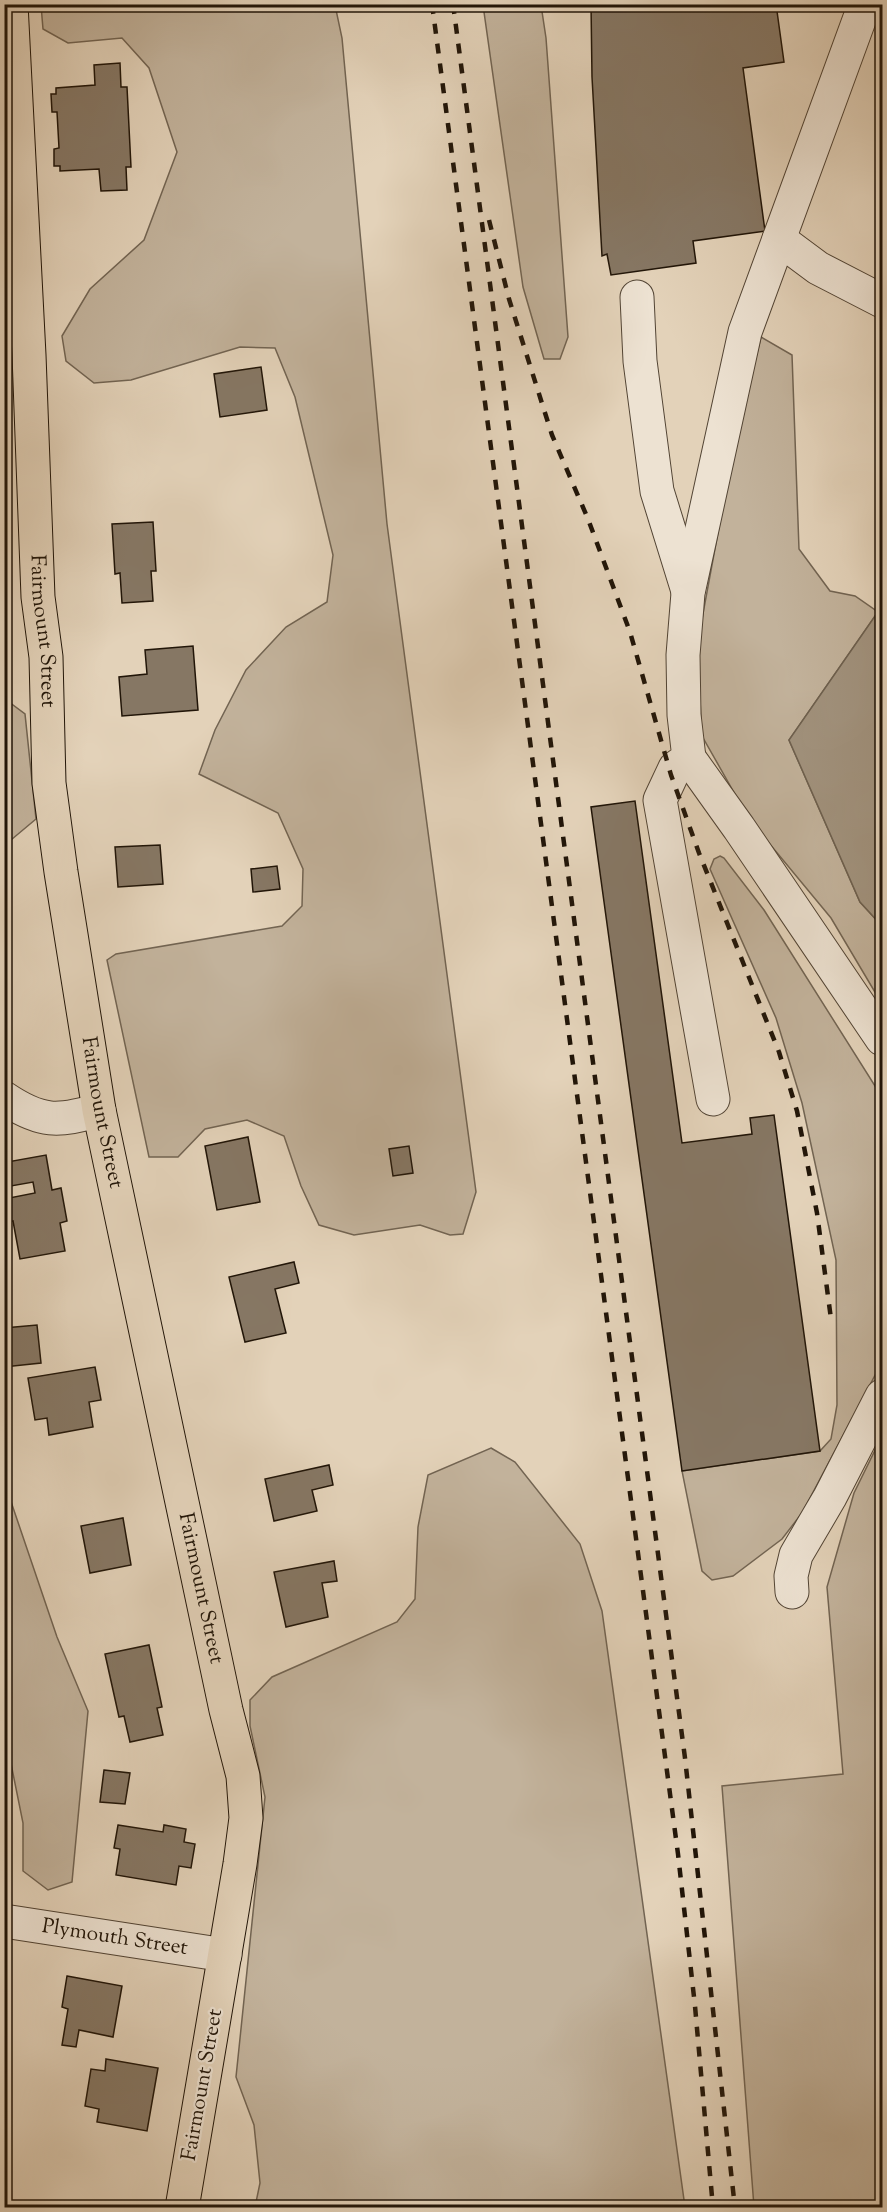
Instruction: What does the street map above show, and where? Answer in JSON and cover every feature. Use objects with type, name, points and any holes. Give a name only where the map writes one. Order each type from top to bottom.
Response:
[{"type":"main road","name":"Fairmount Street","points":[[11,4],[11,223],[38,597],[46,657],[49,783],[99,1110],[223,1699],[243,1776],[246,1818],[182,2208]]},
{"type":"street","points":[[865,4],[745,332],[688,593],[683,655],[684,715],[689,758],[740,828],[882,1039]]},
{"type":"street","points":[[779,239],[818,268],[882,301]]},
{"type":"street","points":[[637,297],[640,361],[657,491],[688,593]]},
{"type":"street","points":[[689,758],[675,768],[660,800],[713,1099]]},
{"type":"street","points":[[4,1098],[25,1111],[48,1118],[71,1117],[99,1110]]},
{"type":"street","points":[[792,1592],[791,1576],[796,1555],[830,1497],[882,1396]]},
{"type":"street","name":"Plymouth Street","points":[[4,1921],[225,1954]]},
{"type":"shaded area","points":[[41,5],[335,5],[342,38],[387,524],[476,1192],[463,1234],[450,1235],[420,1225],[354,1235],[319,1225],[301,1186],[284,1136],[247,1120],[205,1129],[178,1157],[149,1157],[107,960],[116,954],[282,926],[302,906],[303,869],[278,813],[199,774],[215,730],[246,670],[286,627],[327,602],[333,555],[295,397],[275,348],[240,347],[131,380],[94,383],[66,361],[62,336],[90,289],[144,240],[177,152],[149,68],[122,38],[68,43],[43,29]]},
{"type":"shaded area","points":[[483,5],[541,5],[546,38],[568,337],[560,359],[544,359],[523,287]]},
{"type":"shaded area","points":[[761,337],[792,355],[799,549],[830,591],[855,596],[878,612],[789,740],[860,902],[882,926],[882,1004],[831,918],[749,819],[702,736],[697,646],[734,446]]},
{"type":"shaded area","points":[[882,606],[882,926],[860,902],[789,740]]},
{"type":"shaded area","points":[[5,699],[25,714],[36,819],[5,845]]},
{"type":"shaded area","points":[[720,856],[724,858],[764,910],[882,1097],[882,1362],[802,1513],[782,1539],[733,1576],[712,1580],[702,1571],[682,1471],[820,1451],[831,1439],[837,1405],[836,1260],[802,1103],[776,1018],[710,869],[714,859]]},
{"type":"shaded area","points":[[882,1436],[882,2206],[754,2207],[722,1786],[843,1774],[827,1587],[854,1493]]},
{"type":"shaded area","points":[[491,1448],[515,1462],[580,1544],[602,1611],[685,2207],[255,2207],[260,2183],[254,2125],[236,2077],[265,1797],[250,1726],[250,1700],[272,1677],[397,1622],[415,1599],[418,1527],[428,1475]]},
{"type":"shaded area","points":[[5,1484],[57,1637],[88,1711],[72,1882],[48,1890],[23,1871],[23,1823],[4,1729]]},
{"type":"building","points":[[591,4],[776,4],[784,62],[743,68],[765,231],[693,241],[696,263],[611,275],[607,254],[602,256],[592,77]]},
{"type":"building","points":[[120,63],[121,87],[127,87],[131,167],[126,167],[127,190],[101,191],[99,169],[60,171],[60,166],[54,166],[54,149],[59,148],[57,112],[52,112],[51,94],[56,94],[56,88],[95,85],[94,65]]},
{"type":"building","points":[[261,367],[267,410],[220,417],[214,374]]},
{"type":"building","points":[[153,522],[156,571],[151,571],[153,601],[122,603],[120,573],[115,574],[112,524]]},
{"type":"building","points":[[193,646],[198,710],[122,716],[119,677],[147,674],[145,650]]},
{"type":"building","points":[[635,801],[682,1143],[752,1134],[750,1118],[774,1115],[820,1451],[682,1471],[591,807]]},
{"type":"building","points":[[160,845],[163,884],[118,887],[115,847]]},
{"type":"building","points":[[277,866],[280,889],[253,892],[251,869]]},
{"type":"building","points":[[248,1137],[260,1202],[217,1210],[205,1146]]},
{"type":"building","points":[[409,1146],[413,1173],[393,1176],[389,1149]]},
{"type":"building","points":[[46,1155],[52,1190],[61,1188],[67,1221],[60,1223],[65,1251],[20,1259],[13,1221],[8,1222],[4,1199],[35,1193],[33,1182],[11,1186],[7,1162]]},
{"type":"building","points":[[294,1262],[299,1283],[275,1289],[286,1333],[245,1342],[229,1277]]},
{"type":"building","points":[[37,1325],[41,1363],[4,1367],[4,1328]]},
{"type":"building","points":[[95,1367],[101,1400],[89,1402],[93,1427],[49,1435],[47,1418],[35,1420],[28,1378]]},
{"type":"building","points":[[329,1465],[333,1485],[312,1490],[317,1511],[274,1521],[265,1479]]},
{"type":"building","points":[[123,1518],[131,1565],[90,1573],[81,1526]]},
{"type":"building","points":[[334,1561],[337,1581],[322,1583],[328,1617],[286,1627],[274,1572]]},
{"type":"building","points":[[149,1645],[162,1707],[157,1708],[163,1735],[130,1742],[124,1716],[119,1717],[105,1654]]},
{"type":"building","points":[[104,1770],[130,1773],[125,1804],[100,1802]]},
{"type":"building","points":[[118,1825],[163,1832],[164,1825],[186,1829],[184,1842],[195,1844],[191,1868],[179,1866],[176,1885],[116,1875],[120,1849],[114,1848]]},
{"type":"building","points":[[67,1976],[122,1986],[113,2037],[79,2030],[76,2047],[62,2045],[68,2009],[62,2007]]},
{"type":"building","points":[[106,2059],[158,2068],[147,2131],[97,2122],[99,2109],[85,2106],[91,2069],[105,2071]]},
{"type":"railway","points":[[432,4],[678,1854],[695,2006],[713,2208]]},
{"type":"railway","points":[[453,4],[685,1758],[735,2208]]},
{"type":"railway","points":[[489,220],[509,299],[552,435],[588,519],[630,632],[671,775],[699,853],[779,1052],[797,1111],[817,1213],[831,1319]]}]
